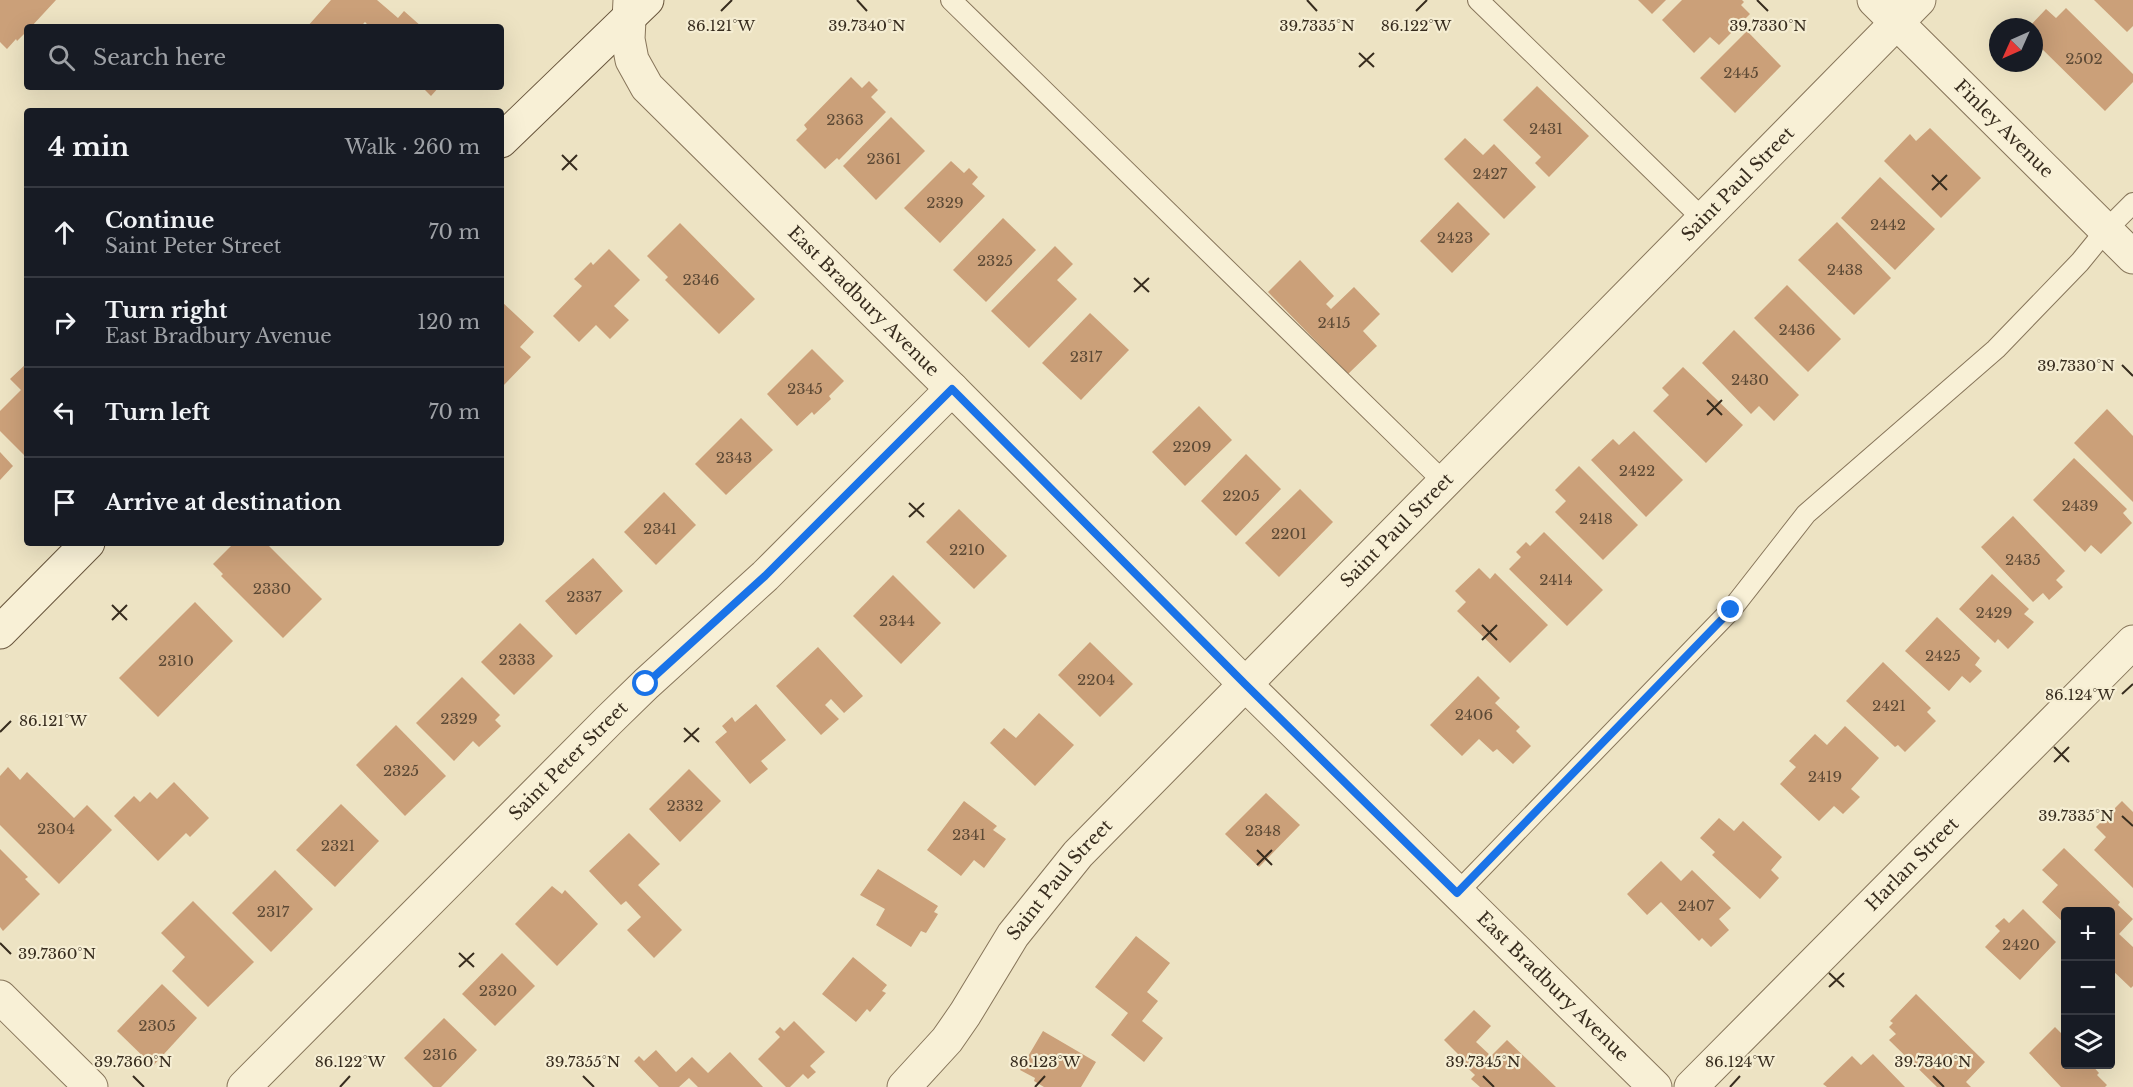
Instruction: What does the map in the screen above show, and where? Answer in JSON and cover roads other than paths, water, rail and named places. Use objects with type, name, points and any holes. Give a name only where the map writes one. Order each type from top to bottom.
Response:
[{"type":"street","name":"Finley Avenue","points":[[1874,0],[2133,257]]},
{"type":"street","name":"Saint Paul Street","points":[[904,1087],[947,1040],[1013,935],[1078,854],[1919,0]]},
{"type":"street","points":[[504,138],[636,6]]},
{"type":"street","name":"East Bradbury Avenue","points":[[636,6],[628,39],[632,60],[647,87],[1245,684],[1654,1087]]},
{"type":"street","name":"Saint Peter Street","points":[[243,1087],[616,712],[765,576],[952,389]]},
{"type":"street","points":[[0,632],[85,546]]},
{"type":"street","name":"Harlan Street","points":[[1691,1087],[2133,642]]},
{"type":"street","points":[[0,997],[91,1087]]},
{"type":"lane","points":[[951,0],[1444,482]]},
{"type":"lane","points":[[1478,0],[1703,219]]},
{"type":"lane","points":[[1457,893],[1731,610],[1806,514],[1996,348],[2080,262],[2106,230],[2133,203]]}]
